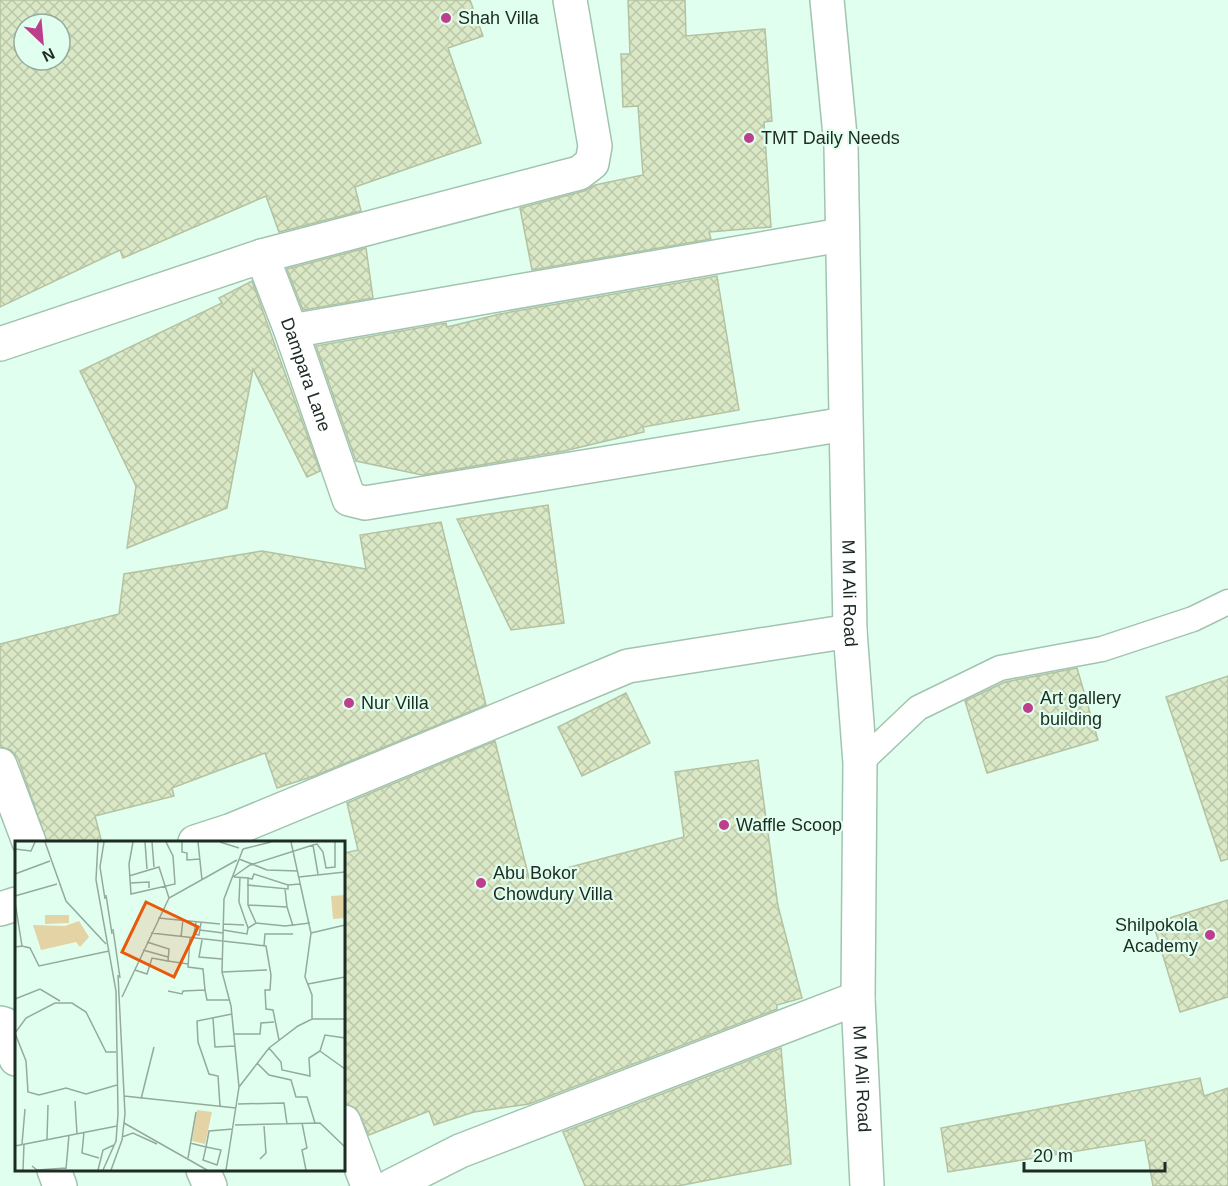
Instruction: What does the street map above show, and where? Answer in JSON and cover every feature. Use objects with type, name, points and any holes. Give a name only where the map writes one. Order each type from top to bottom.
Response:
[{"type":"street","points":[[0,344],[262,256],[579,173],[592,163],[595,146],[570,0]]},
{"type":"street","name":"M M Ali Road","points":[[827,0],[841,146],[850,631],[860,763],[858,998],[867,1186]]},
{"type":"street","points":[[291,331],[841,235]]},
{"type":"street","name":"Dampara Lane","points":[[262,256],[291,331],[349,499],[365,503],[845,424]]},
{"type":"street","points":[[206,841],[235,836],[628,666],[850,631]]},
{"type":"street","points":[[0,765],[28,841]]},
{"type":"street","points":[[0,909],[15,904]]},
{"type":"street","points":[[391,1186],[460,1151],[858,998]]},
{"type":"street","points":[[0,1023],[4,1024],[15,1056]]},
{"type":"street","points":[[345,1125],[368,1186]]},
{"type":"street","points":[[54,1171],[60,1186]]},
{"type":"street","points":[[203,1171],[210,1186]]},
{"type":"lane","points":[[860,763],[918,708],[1000,668],[1102,649],[1193,619],[1228,602]]},
{"type":"building","points":[[0,0],[470,0],[483,36],[448,48],[481,143],[355,187],[361,211],[279,232],[266,196],[123,258],[120,250],[0,307]]},
{"type":"building","points":[[628,0],[685,0],[686,36],[765,29],[772,121],[764,122],[771,227],[709,232],[711,239],[532,270],[520,208],[584,191],[595,185],[643,175],[638,106],[623,107],[621,54],[630,54]]},
{"type":"building","points":[[366,248],[373,298],[303,310],[287,269]]},
{"type":"building","points":[[717,276],[739,410],[643,427],[644,432],[564,451],[422,475],[356,461],[316,346],[446,323],[447,327],[500,314]]},
{"type":"building","points":[[252,281],[320,471],[307,477],[253,369],[227,508],[127,548],[136,486],[80,371],[222,303],[219,298]]},
{"type":"building","points":[[548,505],[564,623],[511,630],[457,519]]},
{"type":"building","points":[[441,522],[486,705],[314,776],[277,788],[265,753],[172,788],[174,796],[95,816],[101,841],[46,841],[18,758],[11,750],[0,747],[0,644],[119,614],[124,574],[262,551],[366,569],[360,535]]},
{"type":"building","name":"Art gallery building","points":[[1077,668],[1098,740],[987,773],[965,701],[1005,682]]},
{"type":"building","points":[[1228,676],[1228,859],[1221,861],[1166,697]]},
{"type":"building","points":[[626,693],[650,743],[582,776],[558,727]]},
{"type":"building","points":[[495,741],[529,878],[684,837],[675,772],[758,760],[778,906],[802,998],[777,1005],[777,1009],[529,1104],[474,1112],[434,1125],[429,1111],[369,1135],[356,1108],[345,1104],[345,853],[358,850],[347,803]]},
{"type":"building","points":[[1228,900],[1228,997],[1180,1012],[1153,923]]},
{"type":"building","points":[[781,1048],[791,1164],[678,1186],[585,1186],[563,1132]]},
{"type":"building","points":[[1200,1078],[1204,1096],[1228,1088],[1228,1186],[1153,1186],[1145,1140],[948,1172],[941,1128]]},
{"type":"place","name":"Shah Villa","points":[[446,18]]},
{"type":"place","name":"TMT Daily Needs","points":[[749,138]]},
{"type":"place","name":"Nur Villa","points":[[349,703]]},
{"type":"place","name":"Art gallery building","points":[[1028,708]]},
{"type":"place","name":"Waffle Scoop","points":[[724,825]]},
{"type":"place","name":"Abu Bokor Chowdury Villa","points":[[481,883]]},
{"type":"place","name":"Shilpokola Academy","points":[[1210,935]]}]
